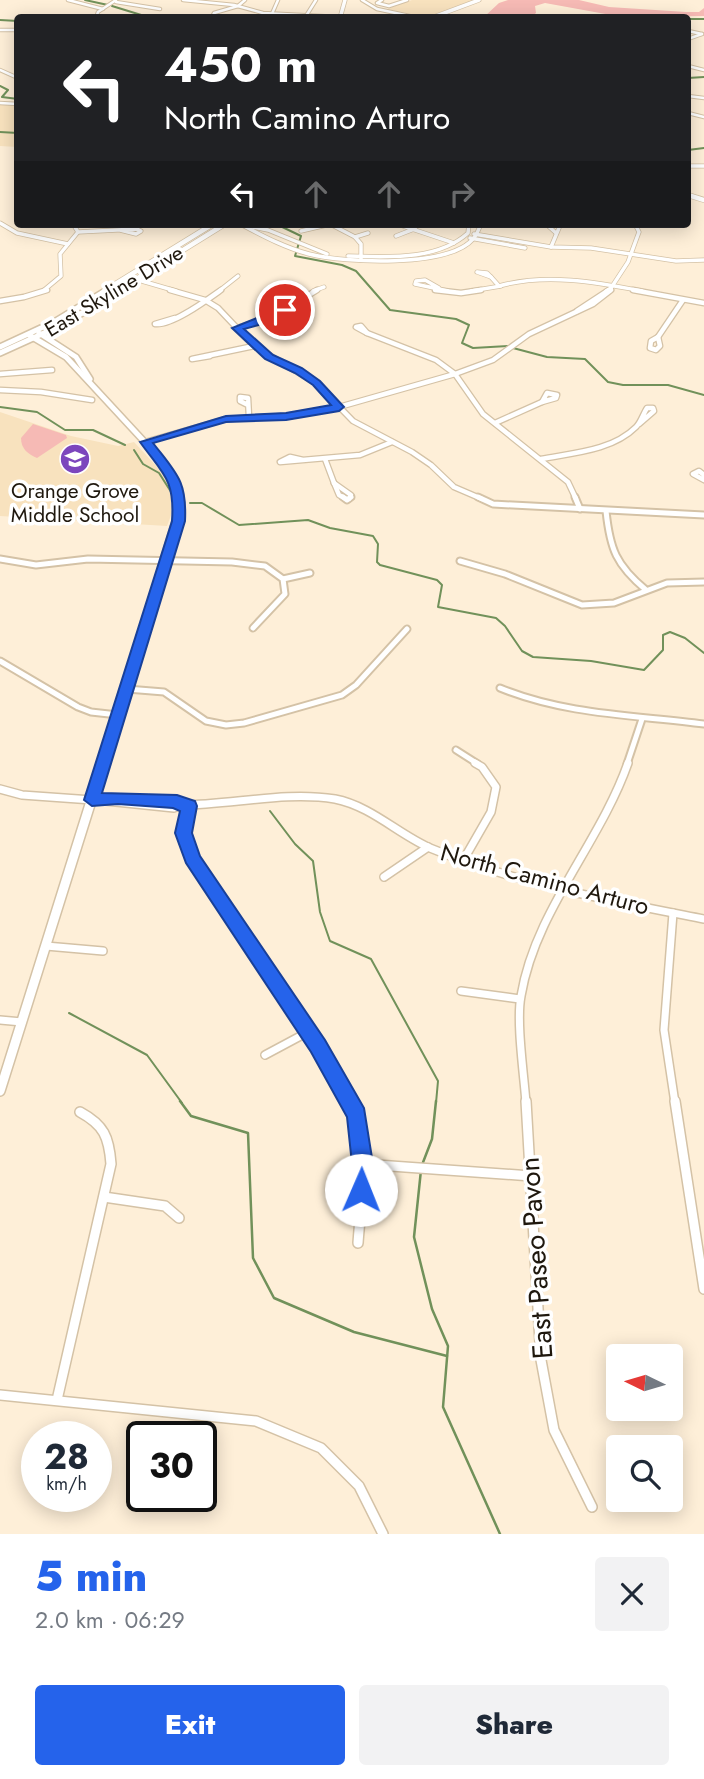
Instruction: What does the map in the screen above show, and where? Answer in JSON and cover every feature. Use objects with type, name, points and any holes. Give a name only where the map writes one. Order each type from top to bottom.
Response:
[{"type":"main road","points":[[442,14],[479,0]]},
{"type":"main road","points":[[449,14],[486,0]]},
{"type":"main road","name":"East Skyline Drive","points":[[0,347],[36,335],[208,228]]},
{"type":"main road","name":"East Skyline Drive","points":[[0,353],[135,279],[218,228]]},
{"type":"main road","points":[[156,266],[153,263],[180,245]]},
{"type":"main road","points":[[0,1091],[166,562],[178,521],[180,496],[169,471],[106,397],[66,357],[36,335]]},
{"type":"street","points":[[68,0],[103,9]]},
{"type":"street","points":[[183,0],[239,6],[265,14]]},
{"type":"street","points":[[214,14],[239,6],[245,0]]},
{"type":"street","points":[[364,0],[379,8],[403,14]]},
{"type":"street","points":[[382,0],[377,3],[388,6],[408,0]]},
{"type":"street","points":[[99,14],[116,1],[160,9]]},
{"type":"street","points":[[0,223],[17,233],[68,244]]},
{"type":"street","points":[[76,228],[78,232]]},
{"type":"street","points":[[248,228],[313,255],[361,259],[418,255],[455,243],[467,235],[551,247]]},
{"type":"street","points":[[257,228],[325,253],[383,263],[422,259],[463,245],[477,235],[480,228]]},
{"type":"street","points":[[302,231],[314,228]]},
{"type":"street","points":[[338,228],[355,237],[361,244],[361,259]]},
{"type":"street","points":[[411,228],[463,245]]},
{"type":"street","points":[[467,235],[468,228]]},
{"type":"street","points":[[550,228],[556,233]]},
{"type":"street","points":[[551,247],[559,228]]},
{"type":"street","points":[[145,442],[199,425],[250,417],[286,416],[339,407],[455,374],[493,360],[529,334],[593,304],[610,292],[632,256],[639,232],[637,228]]},
{"type":"street","points":[[396,236],[414,229]]},
{"type":"street","points":[[0,301],[26,298],[55,284],[61,276],[60,254],[78,232],[120,230]]},
{"type":"street","points":[[355,237],[368,233]]},
{"type":"street","points":[[467,235],[516,248],[591,248],[676,261],[704,260]]},
{"type":"street","points":[[275,240],[283,238]]},
{"type":"street","points":[[418,255],[422,259]]},
{"type":"street","points":[[383,256],[383,263]]},
{"type":"street","points":[[175,318],[238,276]]},
{"type":"street","points":[[491,277],[499,286]]},
{"type":"street","points":[[135,279],[205,300],[218,308],[254,346],[316,383],[368,431],[419,456],[454,487],[472,497],[494,504],[704,515]]},
{"type":"street","points":[[439,288],[425,280],[416,281],[415,284],[461,293],[554,279],[704,303]]},
{"type":"street","points":[[237,328],[270,318],[308,292],[324,287]]},
{"type":"street","points":[[658,337],[683,300]]},
{"type":"street","points":[[367,333],[436,360],[455,374],[483,414],[568,482],[580,509]]},
{"type":"street","points":[[210,356],[254,346]]},
{"type":"street","points":[[0,374],[52,370]]},
{"type":"street","points":[[0,390],[41,392],[74,397],[82,401],[106,397]]},
{"type":"street","points":[[495,423],[542,402]]},
{"type":"street","points":[[248,405],[250,417]]},
{"type":"street","points":[[541,459],[606,446],[639,424]]},
{"type":"street","points":[[303,460],[365,454],[392,442]]},
{"type":"street","points":[[325,458],[334,483]]},
{"type":"street","points":[[606,511],[609,541],[615,560],[624,573],[646,590]]},
{"type":"street","points":[[0,559],[36,565],[88,559],[232,562],[265,566],[284,579],[310,573]]},
{"type":"street","points":[[460,561],[505,574],[582,606],[614,604],[667,583],[704,582]]},
{"type":"street","points":[[253,628],[285,594],[284,579]]},
{"type":"street","points":[[127,689],[164,692],[206,721],[226,725],[244,723],[342,695],[356,685],[407,629]]},
{"type":"street","points":[[0,661],[78,707],[91,712],[118,715]]},
{"type":"street","points":[[500,688],[524,699],[642,719],[704,724]]},
{"type":"street","name":"East Paseo Pavon","points":[[592,1507],[554,1430],[541,1360],[520,999],[524,973],[537,941],[628,769],[642,719]]},
{"type":"street","points":[[456,750],[482,767],[496,787],[491,812],[464,859]]},
{"type":"street","name":"North Camino Arturo","points":[[0,789],[22,795],[106,801],[118,798],[177,802],[185,806],[302,795],[339,800],[377,816],[428,847],[502,872],[600,899],[704,919]]},
{"type":"street","points":[[185,806],[184,833],[192,858],[308,1032],[357,1115],[363,1164],[358,1243]]},
{"type":"street","name":"North Camino Arturo","points":[[384,877],[428,847]]},
{"type":"street","points":[[673,913],[664,1030],[704,1289]]},
{"type":"street","points":[[46,946],[103,951]]},
{"type":"street","points":[[461,991],[520,999]]},
{"type":"street","points":[[0,1020],[22,1022]]},
{"type":"street","points":[[265,1055],[308,1032]]},
{"type":"street","points":[[57,1400],[111,1164],[110,1136],[103,1125],[80,1112]]},
{"type":"street","points":[[363,1164],[531,1176]]},
{"type":"street","points":[[104,1198],[165,1206],[180,1218]]},
{"type":"street","points":[[0,1395],[256,1421],[321,1448],[359,1486],[383,1534]]},
{"type":"shaded area","points":[[412,0],[476,0],[436,14],[412,14],[387,9]]},
{"type":"shaded area","points":[[508,0],[579,0],[609,7],[686,12],[699,12],[704,8],[704,16],[606,14],[545,3],[535,6],[535,14],[487,14],[499,3]]},
{"type":"shaded area","points":[[0,104],[14,104],[14,147],[0,146]]},
{"type":"shaded area","name":"Orange Grove Middle School","points":[[0,412],[71,436],[118,446],[134,442],[160,470],[172,488],[173,510],[167,526],[0,516]]},
{"type":"shaded area","points":[[33,424],[66,435],[67,438],[37,458],[26,451],[21,442],[21,438]]},
{"type":"waterway","points":[[85,0],[108,5]]},
{"type":"waterway","points":[[112,6],[138,14]]},
{"type":"waterway","points":[[691,19],[704,19]]},
{"type":"waterway","points":[[0,20],[14,21]]},
{"type":"waterway","points":[[691,78],[704,77]]},
{"type":"waterway","points":[[0,86],[8,90],[2,97],[14,98]]},
{"type":"waterway","points":[[0,132],[14,133]]},
{"type":"waterway","points":[[691,150],[704,148]]},
{"type":"waterway","points":[[284,228],[301,236],[295,256],[342,265],[356,271],[390,310],[456,319],[469,325],[462,343],[473,348],[508,346]]},
{"type":"waterway","points":[[513,348],[547,357],[585,359],[608,382],[623,385],[668,385],[704,395]]},
{"type":"waterway","points":[[0,407],[37,412],[65,430],[93,430],[125,445]]},
{"type":"waterway","points":[[134,450],[143,464],[159,473],[173,495]]},
{"type":"waterway","points":[[190,503],[202,503],[239,525],[308,520],[330,528],[373,536],[378,544],[377,562],[380,565],[437,580],[442,585],[438,607],[496,618],[505,626],[522,651],[533,657],[591,661],[644,670],[663,650],[663,635],[670,632],[685,638],[704,653]]},
{"type":"waterway","points":[[270,811],[295,844],[313,861],[320,912],[330,941],[371,959],[438,1081],[436,1103]]},
{"type":"waterway","points":[[69,1013],[147,1055],[182,1103]]},
{"type":"waterway","points":[[180,1101],[191,1116],[248,1133],[253,1258],[274,1298],[354,1332],[447,1356]]},
{"type":"waterway","points":[[422,1165],[432,1139],[436,1101]]},
{"type":"waterway","points":[[421,1170],[414,1237],[432,1309],[448,1346],[443,1407],[500,1534]]},
{"type":"place","name":"Orange Grove Middle School","points":[[75,459]]},
{"type":"route","points":[[285,310],[270,318],[237,328],[269,357],[299,370],[316,383],[339,407],[286,416],[226,419],[196,425],[145,442],[174,478],[180,496],[180,508],[92,800],[118,798],[177,802],[189,806],[184,833],[192,858],[318,1046],[357,1115],[363,1164],[361,1190]]}]
